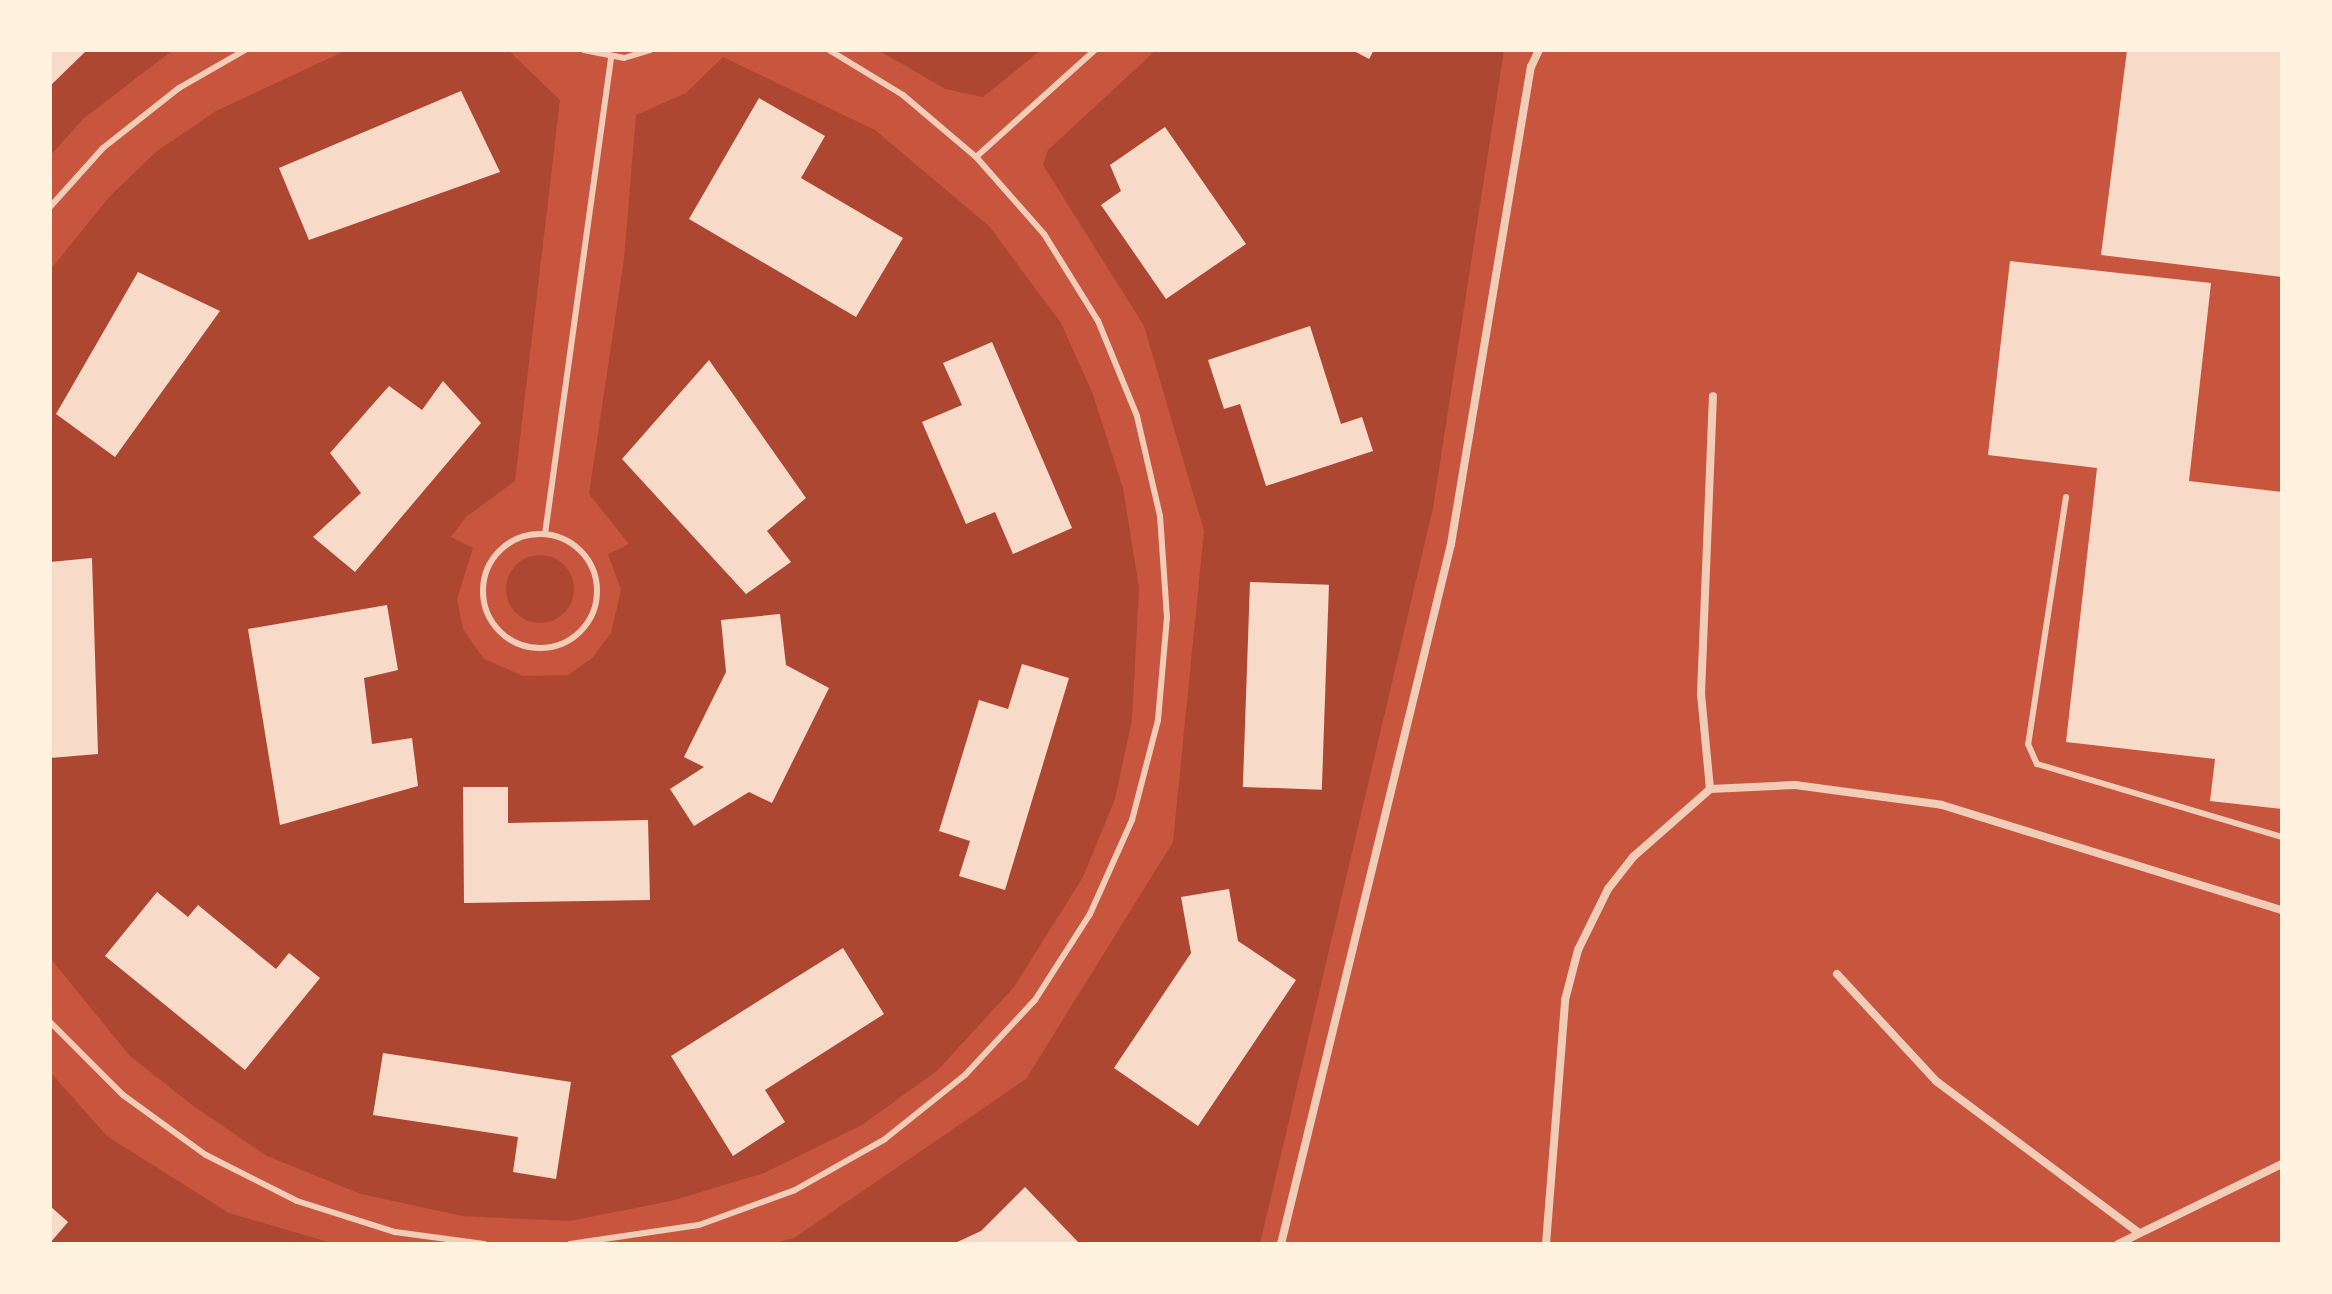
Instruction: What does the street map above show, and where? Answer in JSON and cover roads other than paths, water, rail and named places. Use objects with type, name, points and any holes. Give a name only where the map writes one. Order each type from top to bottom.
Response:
[{"type":"street","points":[[1281,1244],[1451,544],[1531,67],[1539,50]]},
{"type":"street","points":[[1710,789],[1701,694],[1713,396]]},
{"type":"street","points":[[1546,1244],[1565,1000],[1578,950],[1608,889],[1633,857],[1710,789],[1795,785],[1942,805],[2282,910]]},
{"type":"street","points":[[1837,974],[1936,1081],[2138,1232]]},
{"type":"street","points":[[2118,1244],[2282,1164]]},
{"type":"lane","points":[[50,207],[103,148],[179,88],[245,50]]},
{"type":"lane","points":[[584,50],[611,57],[650,50]]},
{"type":"lane","points":[[570,1244],[699,1225],[795,1190],[885,1139],[965,1075],[1035,1000],[1090,914],[1132,820],[1158,720],[1167,618],[1160,516],[1140,430],[1098,321],[1044,234],[976,157],[903,95],[829,50]]},
{"type":"lane","points":[[976,157],[1095,50]]},
{"type":"lane","points":[[545,534],[611,57]]},
{"type":"lane","points":[[2066,497],[2028,744],[2037,764],[2282,837]]},
{"type":"lane","points":[[545,534],[573,543],[586,556],[597,589],[594,610],[573,638],[538,648],[501,634],[483,602],[483,582],[498,551],[519,537],[545,534]]},
{"type":"lane","points":[[50,1022],[123,1095],[206,1155],[297,1201],[395,1232],[484,1244]]}]
